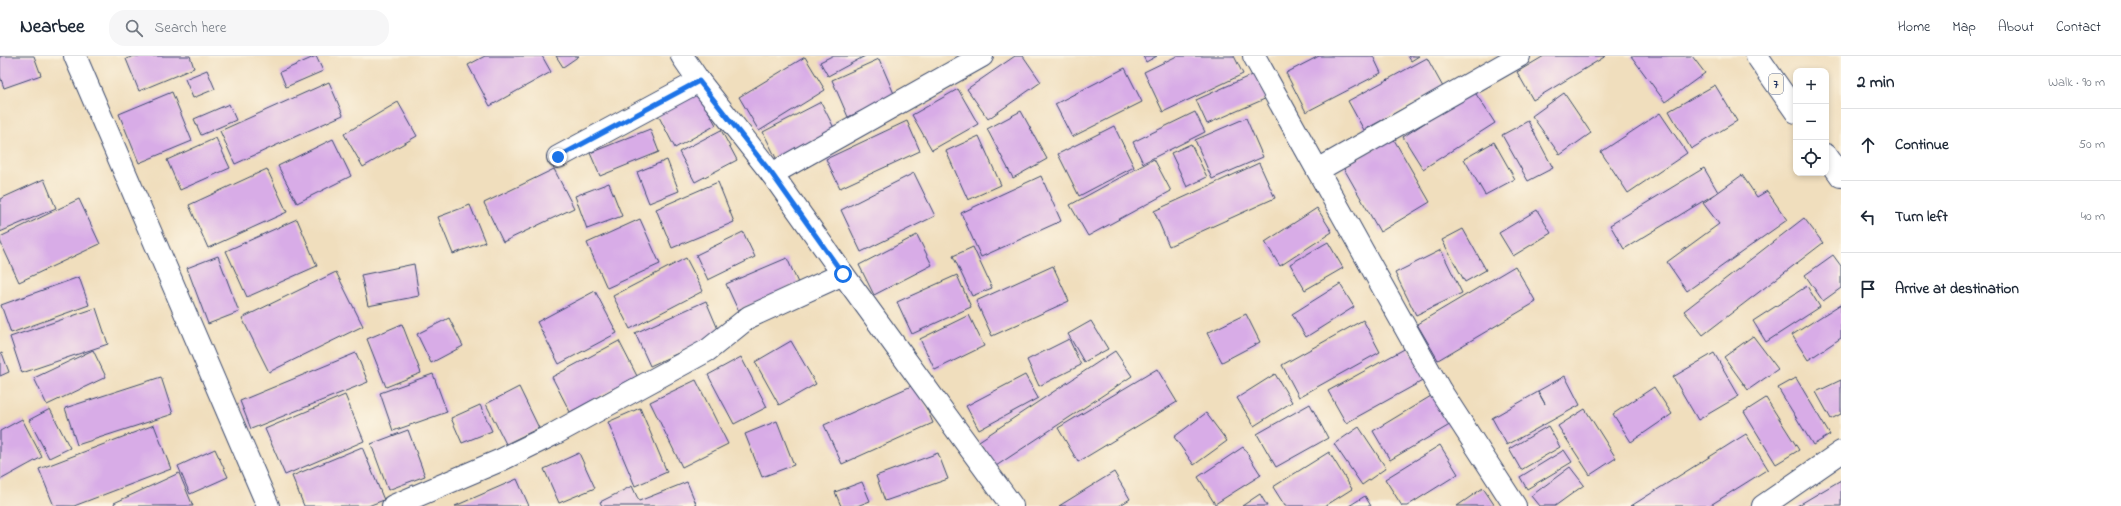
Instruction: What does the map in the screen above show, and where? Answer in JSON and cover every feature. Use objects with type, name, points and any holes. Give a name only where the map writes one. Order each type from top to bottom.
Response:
[{"type":"main road","points":[[75,56],[268,506]]},
{"type":"main road","points":[[682,56],[699,81],[772,174],[1012,506]]},
{"type":"main road","points":[[772,174],[982,56]]},
{"type":"main road","points":[[1254,56],[1440,390],[1515,506]]},
{"type":"main road","points":[[1318,170],[1519,56]]},
{"type":"main road","name":"7","points":[[1757,56],[1793,108]]},
{"type":"main road","points":[[558,157],[699,81]]},
{"type":"main road","points":[[1829,159],[1841,176]]},
{"type":"main road","points":[[393,506],[501,460],[556,433],[708,350],[749,317],[843,274]]},
{"type":"main road","points":[[1763,506],[1841,452]]},
{"type":"building","points":[[0,56],[34,56],[41,75],[4,88],[0,76]]},
{"type":"building","points":[[134,56],[190,56],[194,68],[139,91],[126,59]]},
{"type":"building","points":[[316,56],[323,71],[286,87],[280,72]]},
{"type":"building","points":[[485,56],[542,56],[551,72],[490,106],[468,65]]},
{"type":"building","points":[[556,56],[579,56],[563,67]]},
{"type":"building","points":[[832,56],[865,56],[828,76],[820,62]]},
{"type":"building","points":[[1015,56],[1023,56],[1041,82],[988,119],[967,89]]},
{"type":"building","points":[[1143,56],[1157,56],[1146,62]]},
{"type":"building","points":[[1177,56],[1234,56],[1243,74],[1163,112],[1144,72]]},
{"type":"building","points":[[1319,56],[1373,56],[1381,73],[1306,112],[1286,73]]},
{"type":"building","points":[[1408,56],[1419,56],[1411,61]]},
{"type":"building","points":[[1544,56],[1606,56],[1533,100],[1517,72]]},
{"type":"building","points":[[1631,56],[1692,56],[1705,73],[1665,102]]},
{"type":"building","points":[[805,57],[825,90],[759,131],[739,97]]},
{"type":"building","points":[[1427,58],[1443,87],[1364,130],[1348,101]]},
{"type":"building","points":[[879,59],[895,96],[848,117],[832,80]]},
{"type":"building","points":[[1125,68],[1142,102],[1072,137],[1055,104]]},
{"type":"building","points":[[207,70],[215,89],[193,98],[185,79]]},
{"type":"building","points":[[1256,73],[1267,98],[1207,124],[1196,100]]},
{"type":"building","points":[[329,82],[343,115],[235,164],[220,131]]},
{"type":"building","points":[[1715,85],[1737,121],[1691,149],[1669,111]]},
{"type":"building","points":[[958,89],[978,124],[932,150],[912,115]]},
{"type":"building","points":[[697,91],[716,125],[675,148],[657,113]]},
{"type":"building","points":[[1474,91],[1495,123],[1423,169],[1403,137]]},
{"type":"building","points":[[172,92],[192,141],[139,163],[119,114]]},
{"type":"building","points":[[1564,93],[1591,133],[1560,155],[1532,116]]},
{"type":"building","points":[[398,102],[417,136],[363,167],[344,134]]},
{"type":"building","points":[[821,102],[835,130],[777,160],[763,132]]},
{"type":"building","points":[[229,104],[236,120],[201,135],[194,119]]},
{"type":"building","points":[[1021,111],[1047,159],[1013,178],[987,129]]},
{"type":"building","points":[[1195,112],[1205,132],[1143,163],[1133,142]]},
{"type":"building","points":[[1660,113],[1687,153],[1628,193],[1601,152]]},
{"type":"building","points":[[1246,118],[1263,157],[1212,179],[1195,140]]},
{"type":"building","points":[[907,121],[920,151],[840,188],[826,159]]},
{"type":"building","points":[[1528,121],[1553,168],[1528,181],[1502,135]]},
{"type":"building","points":[[1114,126],[1134,167],[1079,196],[1058,154]]},
{"type":"building","points":[[650,129],[659,152],[600,176],[590,153]]},
{"type":"building","points":[[721,130],[737,160],[695,182],[679,152]]},
{"type":"building","points":[[979,136],[1001,185],[968,200],[946,151]]},
{"type":"building","points":[[216,138],[230,168],[180,190],[167,160]]},
{"type":"building","points":[[1393,138],[1430,202],[1380,232],[1343,167]]},
{"type":"building","points":[[333,139],[351,176],[297,203],[278,166]]},
{"type":"building","points":[[1494,142],[1515,179],[1485,195],[1464,159]]},
{"type":"building","points":[[1191,144],[1207,177],[1187,187],[1171,153]]},
{"type":"building","points":[[1154,159],[1171,191],[1088,236],[1070,205]]},
{"type":"building","points":[[667,160],[679,191],[649,203],[637,172]]},
{"type":"building","points":[[1259,163],[1275,198],[1169,246],[1154,211]]},
{"type":"building","points":[[1704,168],[1718,192],[1624,249],[1610,225]]},
{"type":"building","points":[[267,169],[287,212],[208,248],[189,205]]},
{"type":"building","points":[[554,169],[574,208],[503,242],[484,203]]},
{"type":"building","points":[[914,173],[935,216],[861,252],[841,210]]},
{"type":"building","points":[[1742,175],[1757,197],[1767,191],[1787,220],[1687,291],[1667,262],[1719,224],[1703,203]]},
{"type":"building","points":[[1041,176],[1061,221],[981,257],[961,213]]},
{"type":"building","points":[[44,179],[56,208],[0,232],[0,199]]},
{"type":"building","points":[[718,182],[734,222],[672,248],[656,209]]},
{"type":"building","points":[[609,183],[622,216],[587,229],[575,196]]},
{"type":"building","points":[[79,199],[100,244],[19,282],[0,241],[0,237]]},
{"type":"building","points":[[470,205],[485,242],[453,254],[438,217]]},
{"type":"building","points":[[1317,208],[1332,232],[1280,266],[1265,242]]},
{"type":"building","points":[[1537,210],[1551,233],[1513,256],[1499,233]]},
{"type":"building","points":[[1804,218],[1823,243],[1703,335],[1684,311]]},
{"type":"building","points":[[297,219],[317,266],[247,297],[226,251]]},
{"type":"building","points":[[640,219],[660,264],[607,288],[587,243]]},
{"type":"building","points":[[1463,229],[1486,270],[1465,282],[1442,240]]},
{"type":"building","points":[[743,232],[755,257],[708,280],[696,255]]},
{"type":"building","points":[[917,235],[932,265],[874,295],[859,265]]},
{"type":"building","points":[[1328,242],[1343,268],[1305,290],[1290,264]]},
{"type":"building","points":[[973,247],[992,288],[972,296],[953,256]]},
{"type":"building","points":[[1441,250],[1462,293],[1416,315],[1395,273]]},
{"type":"building","points":[[1833,255],[1841,266],[1841,288],[1823,301],[1805,275]]},
{"type":"building","points":[[218,256],[239,312],[208,324],[187,268]]},
{"type":"building","points":[[686,258],[703,291],[630,329],[613,296]]},
{"type":"building","points":[[787,258],[798,283],[738,310],[726,284]]},
{"type":"building","points":[[414,264],[419,296],[368,306],[361,275]]},
{"type":"building","points":[[1053,266],[1069,301],[992,336],[976,301]]},
{"type":"building","points":[[1515,266],[1536,302],[1438,360],[1417,324]]},
{"type":"building","points":[[336,272],[363,326],[269,372],[242,318]]},
{"type":"building","points":[[957,275],[971,307],[912,334],[897,302]]},
{"type":"building","points":[[79,277],[89,305],[11,333],[1,305]]},
{"type":"building","points":[[1340,284],[1354,307],[1306,337],[1292,314]]},
{"type":"building","points":[[1807,286],[1820,307],[1766,342],[1753,321]]},
{"type":"building","points":[[595,291],[617,333],[559,364],[537,322]]},
{"type":"building","points":[[706,301],[720,334],[650,366],[635,333]]},
{"type":"building","points":[[1841,304],[1841,338],[1808,360],[1792,335]]},
{"type":"building","points":[[96,308],[108,344],[22,373],[10,337]]},
{"type":"building","points":[[1246,314],[1260,342],[1222,362],[1207,333]]},
{"type":"building","points":[[969,315],[984,346],[935,370],[920,339]]},
{"type":"building","points":[[449,318],[463,346],[431,363],[417,334]]},
{"type":"building","points":[[1363,320],[1380,352],[1299,397],[1282,365]]},
{"type":"building","points":[[1091,321],[1108,349],[1084,362],[1068,334]]},
{"type":"building","points":[[402,324],[421,373],[386,387],[367,339]]},
{"type":"building","points":[[1753,336],[1778,369],[1748,390],[1724,357]]},
{"type":"building","points":[[1069,339],[1081,365],[1039,386],[1027,360]]},
{"type":"building","points":[[619,341],[637,376],[570,412],[552,377]]},
{"type":"building","points":[[791,341],[816,384],[779,405],[755,362]]},
{"type":"building","points":[[1408,347],[1426,379],[1346,423],[1328,391]]},
{"type":"building","points":[[93,350],[106,377],[47,405],[34,378]]},
{"type":"building","points":[[1115,351],[1132,376],[996,466],[979,441]]},
{"type":"building","points":[[2,353],[9,372],[0,376],[0,354]]},
{"type":"building","points":[[356,353],[368,382],[251,429],[240,401]]},
{"type":"building","points":[[1714,353],[1739,396],[1698,420],[1673,377]]},
{"type":"building","points":[[741,357],[767,407],[734,424],[708,375]]},
{"type":"building","points":[[1157,369],[1177,402],[1078,462],[1058,428]]},
{"type":"building","points":[[433,374],[447,412],[393,431],[380,393]]},
{"type":"building","points":[[1275,374],[1292,402],[1254,426],[1237,398]]},
{"type":"building","points":[[1025,375],[1038,398],[979,430],[966,406]]},
{"type":"building","points":[[1565,376],[1580,405],[1507,445],[1492,418],[1538,392],[1545,404],[1538,391]]},
{"type":"building","points":[[161,377],[173,414],[77,445],[65,408]]},
{"type":"building","points":[[1796,378],[1830,435],[1813,445],[1778,388]]},
{"type":"building","points":[[696,380],[728,444],[682,467],[650,402]]},
{"type":"building","points":[[1841,380],[1841,414],[1831,419],[1816,392]]},
{"type":"building","points":[[916,384],[933,423],[842,464],[824,425]]},
{"type":"building","points":[[519,387],[539,428],[506,444],[486,404]]},
{"type":"building","points":[[1654,387],[1672,414],[1631,442],[1613,414]]},
{"type":"building","points":[[1436,393],[1453,423],[1390,460],[1373,431]]},
{"type":"building","points":[[345,395],[364,441],[285,475],[265,429]]},
{"type":"building","points":[[1766,398],[1799,450],[1776,464],[1744,412]]},
{"type":"building","points":[[1310,404],[1328,438],[1276,467],[1257,434]]},
{"type":"building","points":[[480,405],[492,431],[462,443],[451,418]]},
{"type":"building","points":[[640,408],[667,472],[635,486],[608,422]]},
{"type":"building","points":[[50,409],[70,448],[49,458],[29,420]]},
{"type":"building","points":[[1585,409],[1616,458],[1590,475],[1558,426]]},
{"type":"building","points":[[1206,413],[1227,441],[1194,465],[1174,437]]},
{"type":"building","points":[[22,419],[42,457],[0,480],[0,431]]},
{"type":"building","points":[[777,421],[794,465],[762,477],[745,434]]},
{"type":"building","points":[[154,425],[171,469],[74,506],[54,506],[39,469]]},
{"type":"building","points":[[1548,426],[1560,447],[1521,470],[1509,449]]},
{"type":"building","points":[[1359,427],[1386,468],[1362,485],[1334,444]]},
{"type":"building","points":[[408,430],[425,476],[388,490],[371,444]]},
{"type":"building","points":[[1746,434],[1768,469],[1709,506],[1631,506]]},
{"type":"building","points":[[1440,445],[1458,474],[1407,506],[1402,506],[1385,479]]},
{"type":"building","points":[[362,447],[384,500],[368,506],[304,506],[292,476]]},
{"type":"building","points":[[1243,447],[1261,475],[1215,504],[1198,477]]},
{"type":"building","points":[[215,449],[228,477],[190,494],[178,466]]},
{"type":"building","points":[[1564,450],[1572,462],[1527,489],[1520,477]]},
{"type":"building","points":[[1329,452],[1352,489],[1325,506],[1285,506],[1273,487]]},
{"type":"building","points":[[579,453],[595,488],[559,503],[544,469]]},
{"type":"building","points":[[938,453],[948,479],[885,501],[876,476]]},
{"type":"building","points":[[1570,467],[1584,485],[1555,506],[1539,506],[1531,496]]},
{"type":"building","points":[[1114,472],[1130,499],[1119,506],[1059,506]]},
{"type":"building","points":[[179,473],[193,506],[115,506],[114,503]]},
{"type":"building","points":[[517,479],[529,506],[455,506]]},
{"type":"building","points":[[1841,480],[1841,506],[1797,506]]},
{"type":"building","points":[[687,482],[697,506],[602,506],[600,502],[632,486],[639,501]]},
{"type":"building","points":[[862,482],[870,501],[857,506],[841,506],[835,492]]},
{"type":"building","points":[[1483,488],[1495,506],[1457,506]]},
{"type":"building","points":[[1260,494],[1267,506],[1242,506]]},
{"type":"building","points":[[1365,496],[1371,506],[1349,506]]},
{"type":"route","points":[[558,157],[699,81],[772,174],[843,274]]}]
